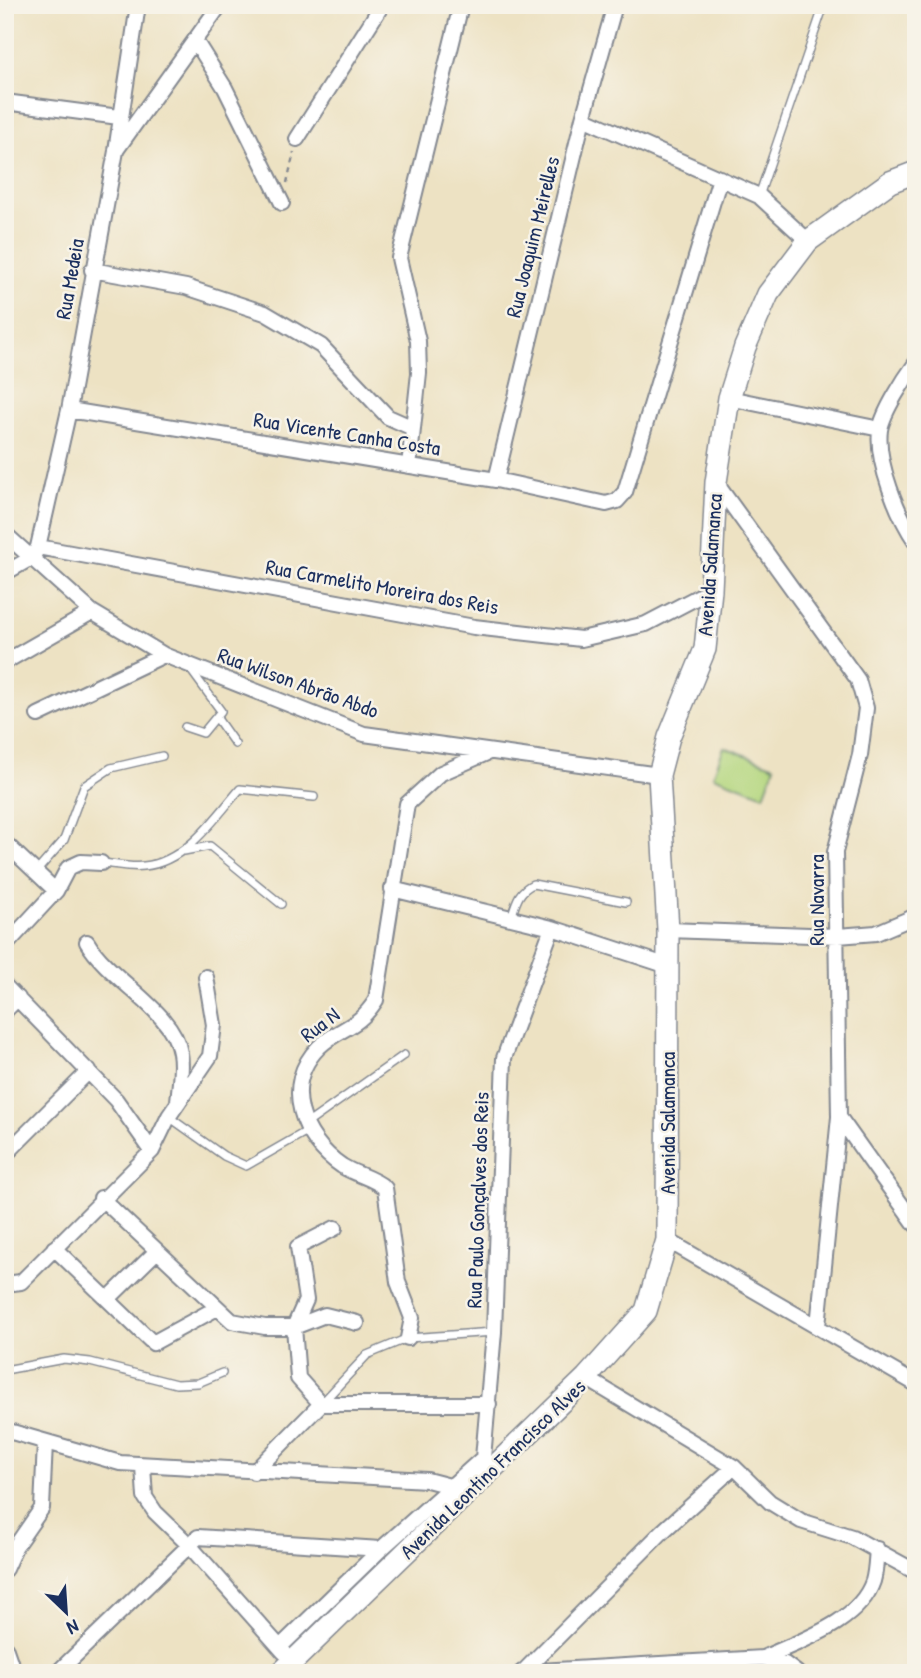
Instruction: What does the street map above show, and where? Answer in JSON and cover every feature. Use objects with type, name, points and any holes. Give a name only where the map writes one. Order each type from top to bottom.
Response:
[{"type":"street","name":"Rua Medeia","points":[[36,552],[69,410],[92,270],[116,151],[138,5]]},
{"type":"street","points":[[116,151],[220,5]]},
{"type":"street","points":[[298,139],[382,5]]},
{"type":"street","points":[[409,466],[419,373],[418,341],[399,258],[461,5]]},
{"type":"street","name":"Rua Joaquim Meirelles","points":[[496,480],[583,118],[615,5]]},
{"type":"street","points":[[195,42],[225,88],[282,203]]},
{"type":"street","points":[[5,102],[119,117]]},
{"type":"street","points":[[583,118],[759,196],[808,241]]},
{"type":"street","name":"Avenida Salamanca","points":[[667,1240],[668,930],[659,775],[669,737],[705,649],[711,590],[716,482],[729,398],[745,347],[768,294],[808,241],[890,182],[916,172]]},
{"type":"street","name":"Rua Vicente Canha Costa","points":[[69,410],[496,480],[606,504],[617,501],[625,492],[720,177]]},
{"type":"street","points":[[92,270],[186,287],[265,313],[321,346],[388,417],[413,428]]},
{"type":"street","points":[[916,363],[904,378],[880,429],[887,487],[916,542]]},
{"type":"street","points":[[729,398],[880,429]]},
{"type":"street","name":"Rua Navarra","points":[[716,482],[858,680],[866,708],[860,755],[835,852],[839,1116],[818,1326]]},
{"type":"street","name":"Rua Wilson Abrão Abdo","points":[[5,534],[36,552],[92,612],[164,654],[364,734],[659,775]]},
{"type":"street","points":[[5,573],[36,552]]},
{"type":"street","name":"Rua Carmelito Moreira dos Reis","points":[[36,552],[474,627],[581,639],[646,624],[711,590]]},
{"type":"street","points":[[5,662],[92,612]]},
{"type":"street","points":[[38,715],[164,654]]},
{"type":"street","name":"Rua N","points":[[305,1128],[299,1107],[300,1079],[310,1057],[324,1043],[363,1019],[376,1000],[382,979],[392,889],[407,804],[441,773],[489,752]]},
{"type":"street","points":[[5,843],[56,891]]},
{"type":"street","points":[[5,946],[56,891],[68,869],[81,862],[101,863]]},
{"type":"street","points":[[392,889],[552,928],[668,966]]},
{"type":"street","points":[[668,930],[838,936],[876,933],[916,916]]},
{"type":"street","name":"Rua Paulo Gonçalves dos Reis","points":[[481,1482],[494,1332],[504,1058],[552,928]]},
{"type":"street","points":[[88,942],[96,957],[119,981],[154,1008],[170,1029],[180,1052],[178,1104]]},
{"type":"street","points":[[5,1284],[21,1282],[101,1198],[152,1151],[169,1116],[211,1056],[215,1040],[206,977]]},
{"type":"street","points":[[5,986],[116,1100],[152,1151]]},
{"type":"street","points":[[5,1011],[18,998]]},
{"type":"street","points":[[5,1155],[89,1071]]},
{"type":"street","points":[[839,1116],[916,1225]]},
{"type":"street","points":[[305,1128],[327,1155],[345,1168],[374,1179],[385,1188],[398,1282],[412,1318],[408,1338]]},
{"type":"street","points":[[101,1198],[232,1321],[294,1327],[325,1315],[357,1323]]},
{"type":"street","points":[[321,1404],[299,1378],[294,1327],[306,1300],[298,1247],[335,1228]]},
{"type":"street","points":[[667,1240],[916,1384]]},
{"type":"street","name":"Avenida Leontino Francisco Alves","points":[[284,1660],[481,1482],[586,1378],[646,1311],[667,1240]]},
{"type":"street","points":[[54,1248],[153,1343],[217,1308]]},
{"type":"street","points":[[108,1299],[156,1252]]},
{"type":"street","points":[[586,1378],[734,1467],[770,1502],[801,1521],[877,1549],[916,1572]]},
{"type":"street","points":[[254,1472],[321,1404],[489,1404]]},
{"type":"street","points":[[5,1430],[120,1463],[143,1466],[427,1480],[450,1486]]},
{"type":"street","points":[[5,1569],[15,1547],[42,1508],[45,1443]]},
{"type":"street","name":"Avenida Leontino Francisco Alves","points":[[284,1660],[381,1549],[484,1457]]},
{"type":"street","points":[[143,1466],[145,1497],[188,1544],[284,1660]]},
{"type":"street","points":[[522,1673],[662,1532],[734,1467]]},
{"type":"street","points":[[57,1673],[198,1537],[381,1549]]},
{"type":"street","points":[[763,1658],[832,1625],[861,1603],[873,1581],[877,1549]]},
{"type":"street","points":[[5,1647],[14,1673]]},
{"type":"street","points":[[522,1673],[763,1658],[785,1664],[797,1673]]},
{"type":"lane","points":[[759,196],[824,5]]},
{"type":"lane","points":[[185,663],[221,711],[203,733],[185,727]]},
{"type":"lane","points":[[216,718],[235,744]]},
{"type":"lane","points":[[36,872],[64,840],[83,786],[111,768],[162,756]]},
{"type":"lane","points":[[181,852],[202,833],[240,789],[314,797]]},
{"type":"lane","points":[[101,863],[144,866],[181,852],[210,846],[281,904]]},
{"type":"lane","points":[[512,918],[517,899],[525,888],[533,884],[626,902]]},
{"type":"lane","points":[[169,1116],[224,1156],[246,1166],[305,1128],[404,1055]]},
{"type":"lane","points":[[321,1404],[367,1355],[408,1338],[494,1332]]},
{"type":"lane","points":[[5,1370],[64,1359],[90,1362],[176,1384],[198,1382],[222,1373]]},
{"type":"path","points":[[282,203],[298,139]]},
{"type":"green space","points":[[724,747],[775,766],[764,795],[713,776]]}]
